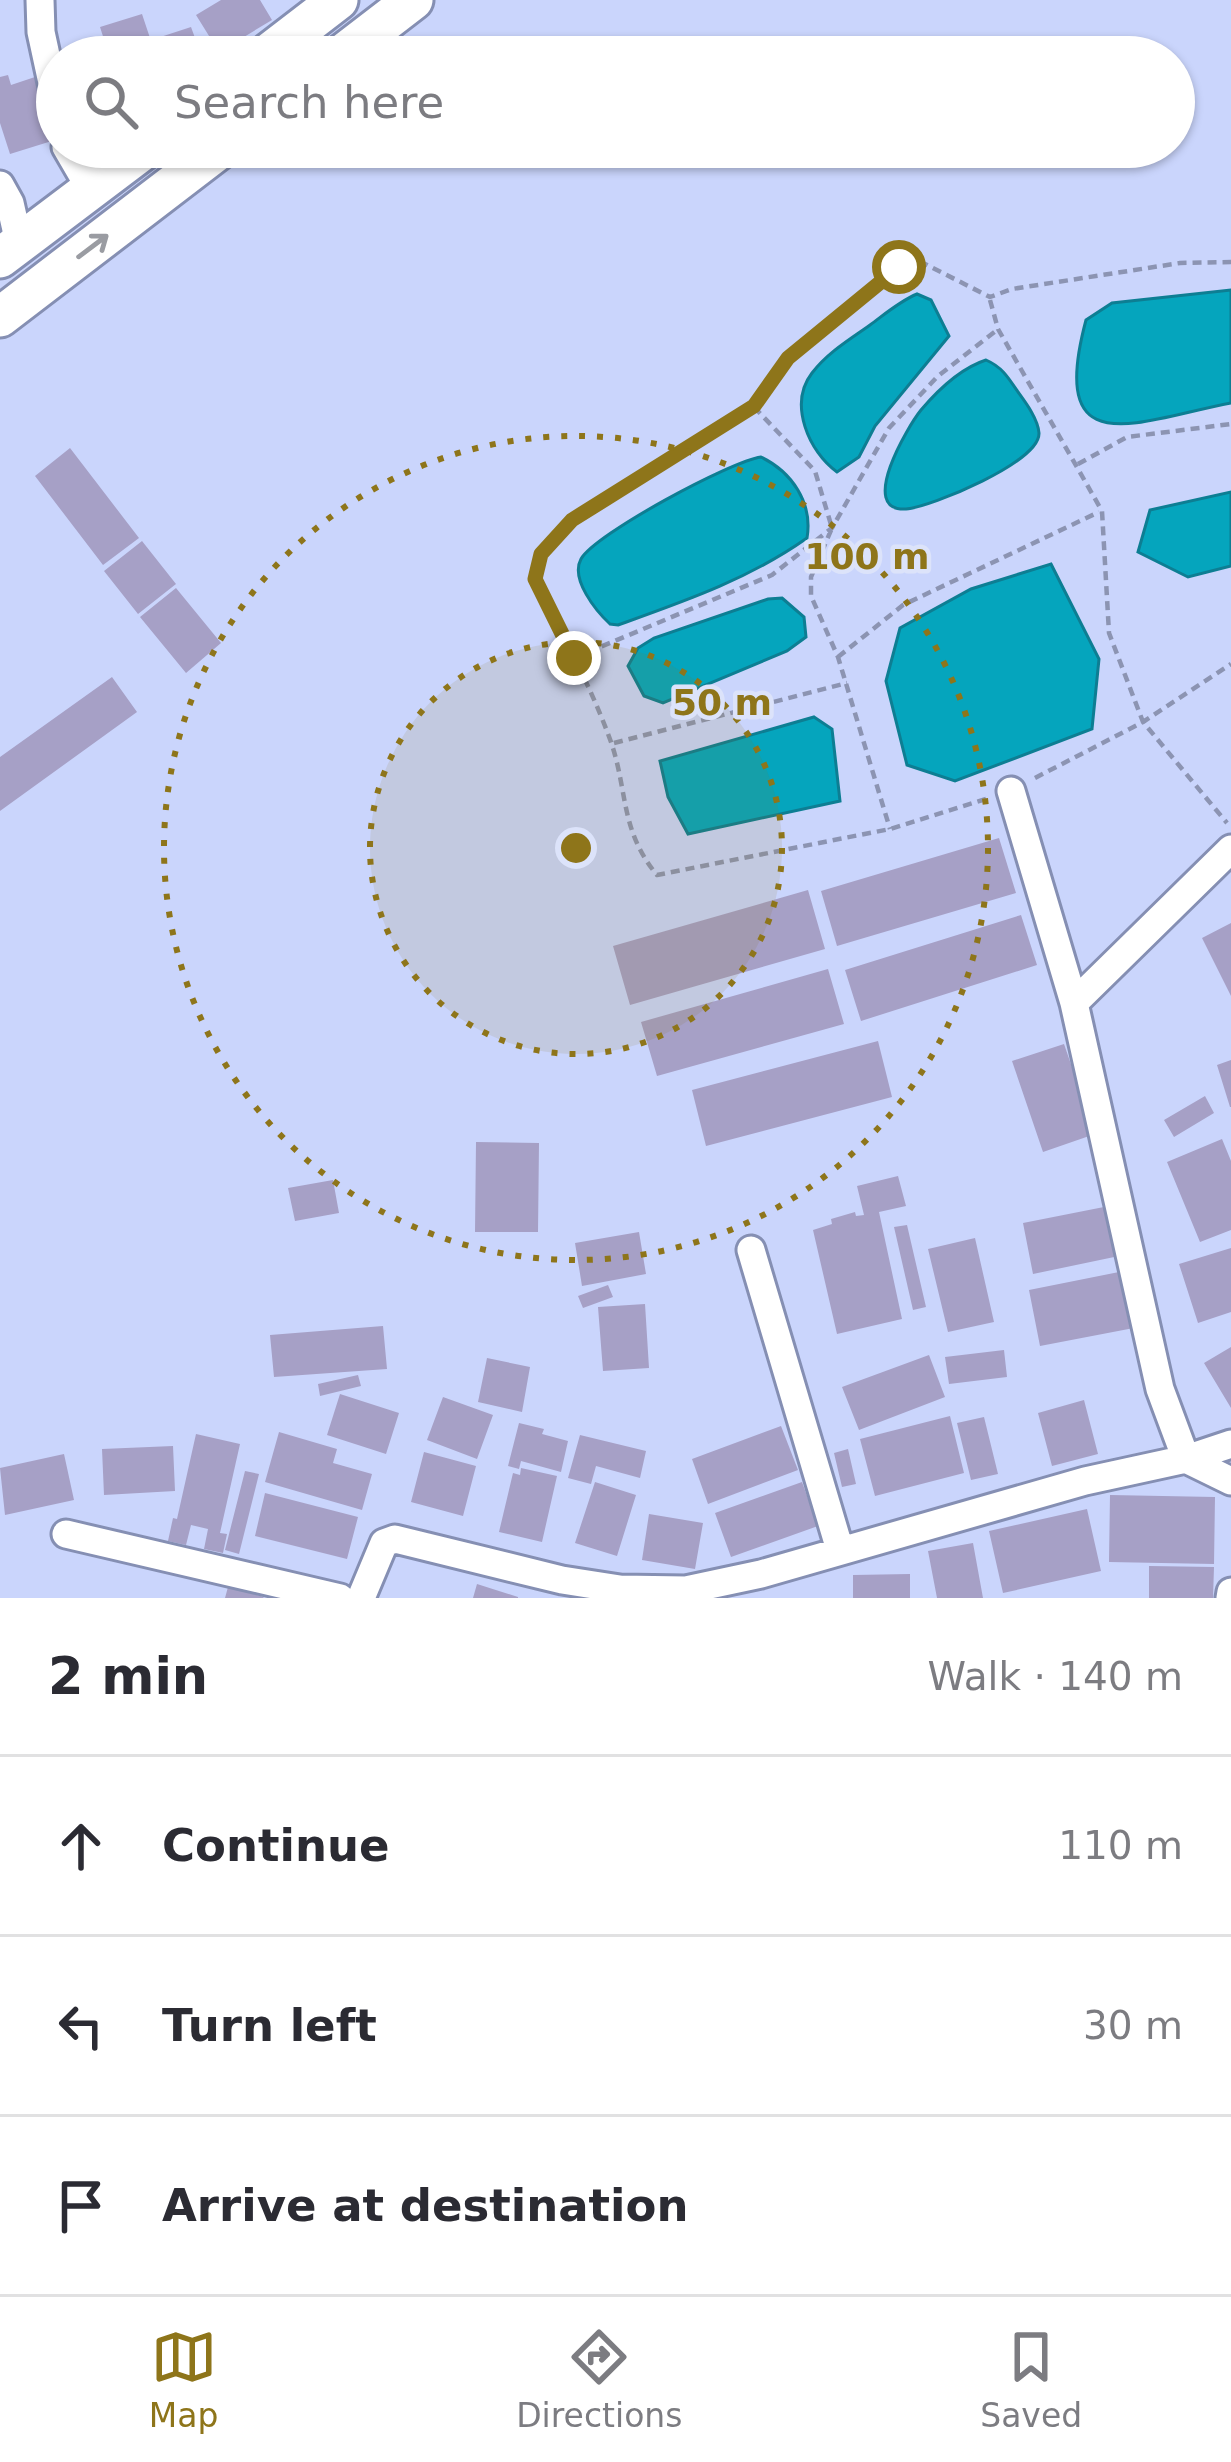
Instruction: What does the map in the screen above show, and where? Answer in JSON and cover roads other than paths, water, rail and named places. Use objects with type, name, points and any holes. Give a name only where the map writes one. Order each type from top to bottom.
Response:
[{"type":"main road","points":[[291,36],[338,0]]},
{"type":"main road","points":[[366,36],[413,0]]},
{"type":"main road","points":[[9,250],[120,168]]},
{"type":"main road","points":[[0,316],[194,168]]},
{"type":"street","points":[[40,0],[42,36]]},
{"type":"street","points":[[78,168],[91,190]]},
{"type":"street","points":[[0,184],[10,203],[9,250]]},
{"type":"street","points":[[1011,791],[1074,1003],[1160,1389],[1186,1459],[1231,1481]]},
{"type":"street","points":[[1074,1003],[1231,849]]},
{"type":"street","points":[[751,1250],[840,1550]]},
{"type":"street","points":[[361,1598],[384,1544],[395,1540],[562,1580],[686,1590],[761,1574],[1231,1444]]},
{"type":"street","points":[[66,1534],[340,1598]]}]
